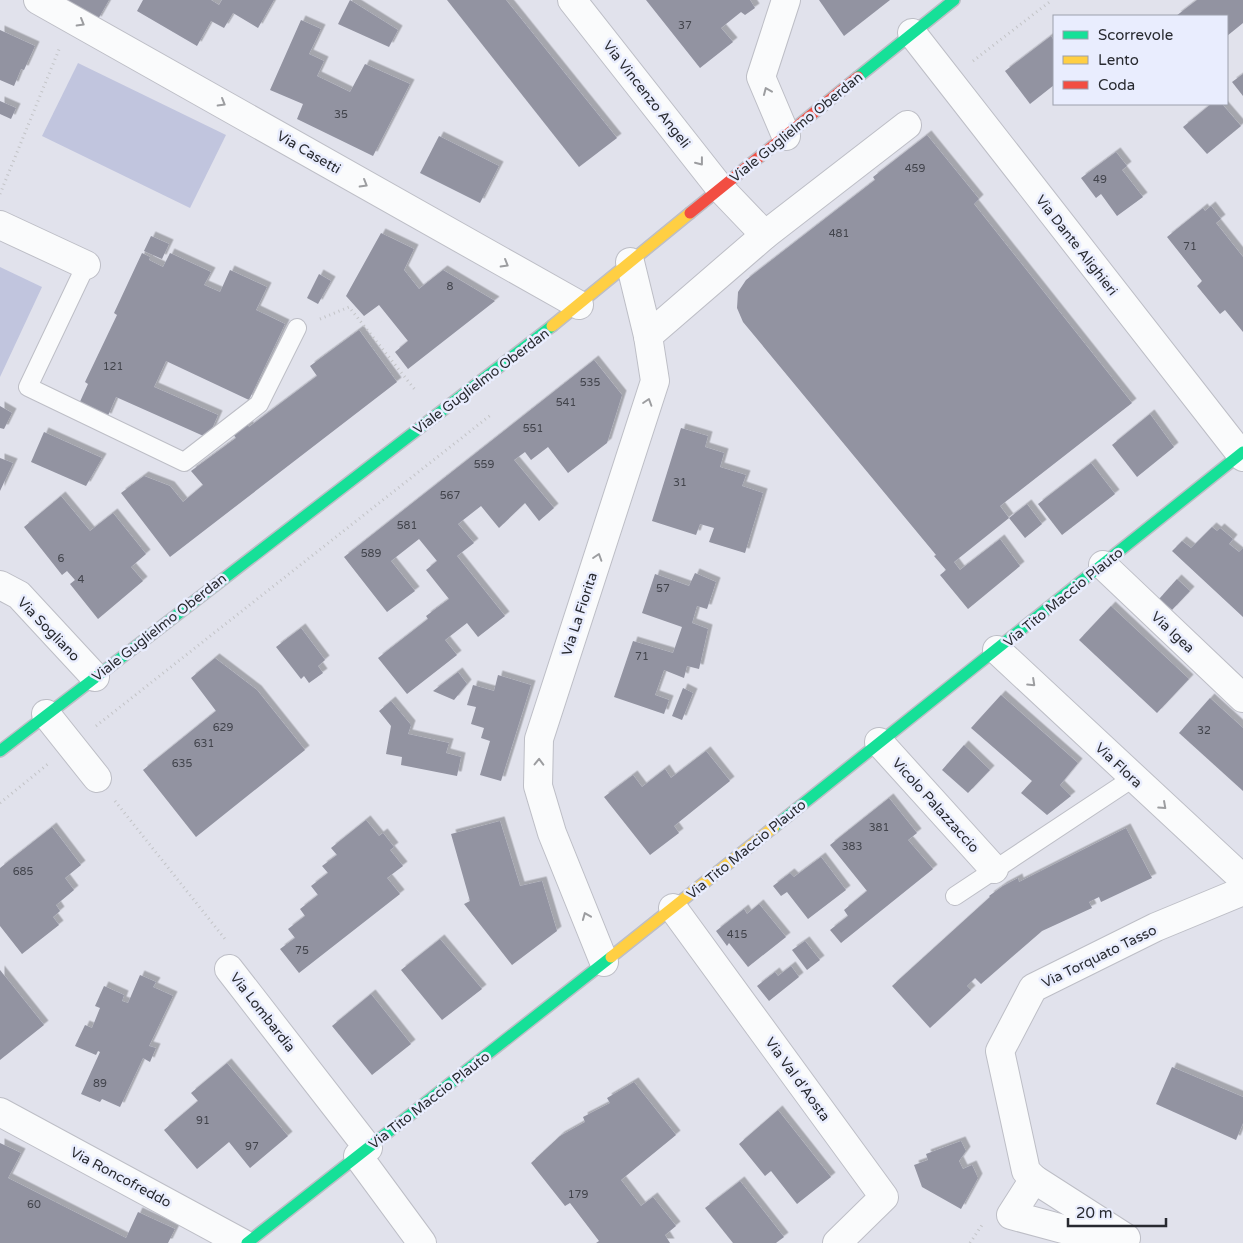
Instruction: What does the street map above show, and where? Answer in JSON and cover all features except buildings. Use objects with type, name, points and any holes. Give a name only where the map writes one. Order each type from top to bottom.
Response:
[{"type":"street","name":"Via Casetti","points":[[38,0],[579,305]]},
{"type":"street","name":"Via Vincenzo Angeli","points":[[572,0],[720,188],[765,235]]},
{"type":"street","points":[[786,0],[761,77],[786,136]]},
{"type":"street","name":"Viale Guglielmo Oberdan","points":[[0,751],[579,305],[720,188],[954,0]]},
{"type":"street","name":"Via Dante Alighieri","points":[[912,33],[1242,454]]},
{"type":"street","points":[[648,336],[765,235],[907,125]]},
{"type":"street","points":[[0,225],[86,265]]},
{"type":"street","name":"Via La Fiorita","points":[[604,962],[552,833],[538,786],[539,739],[655,381],[648,336],[630,262]]},
{"type":"street","name":"Via Tito Maccio Plauto","points":[[247,1243],[673,908],[1242,454]]},
{"type":"street","name":"Via Igea","points":[[1103,565],[1243,698]]},
{"type":"street","name":"Via Sogliano","points":[[0,585],[19,595],[95,677]]},
{"type":"street","name":"Via Flora","points":[[997,650],[1243,879]]},
{"type":"street","points":[[46,714],[97,778]]},
{"type":"street","name":"Vicolo Palazzaccio","points":[[879,742],[994,869]]},
{"type":"street","name":"Via Torquato Tasso","points":[[1034,1179],[1026,1170],[1000,1051],[1033,988],[1156,927],[1243,891]]},
{"type":"street","name":"Via Val d'Aosta","points":[[673,908],[884,1197],[837,1243]]},
{"type":"street","name":"Via Lombardia","points":[[229,969],[363,1152],[422,1243]]},
{"type":"street","name":"Via Roncofreddo","points":[[0,1112],[242,1243]]},
{"type":"street","points":[[1115,1243],[1011,1215],[1034,1179],[1134,1243]]},
{"type":"lane","points":[[86,265],[28,387],[184,462],[259,404],[297,328]]},
{"type":"lane","points":[[955,896],[1133,778]]},
{"type":"path","points":[[940,68],[976,60],[1052,0]]},
{"type":"path","points":[[0,194],[72,18]]},
{"type":"path","points":[[349,307],[435,415]]},
{"type":"path","points":[[0,803],[499,408]]},
{"type":"path","name":"Via Lombardia","points":[[97,778],[228,943],[229,969]]},
{"type":"shaded area","points":[[78,63],[226,135],[190,208],[42,136]]},
{"type":"shaded area","points":[[0,267],[42,287],[0,377]]},
{"type":"traffic: fast","points":[[858,77],[954,0]]},
{"type":"traffic: fast","points":[[0,751],[552,326]]},
{"type":"traffic: fast","points":[[774,827],[1243,452]]},
{"type":"traffic: fast","points":[[247,1243],[611,957]]},
{"type":"traffic: slow","points":[[552,326],[690,213]]},
{"type":"traffic: slow","points":[[611,957],[774,827]]},
{"type":"traffic: jam","points":[[690,213],[858,77]]}]
